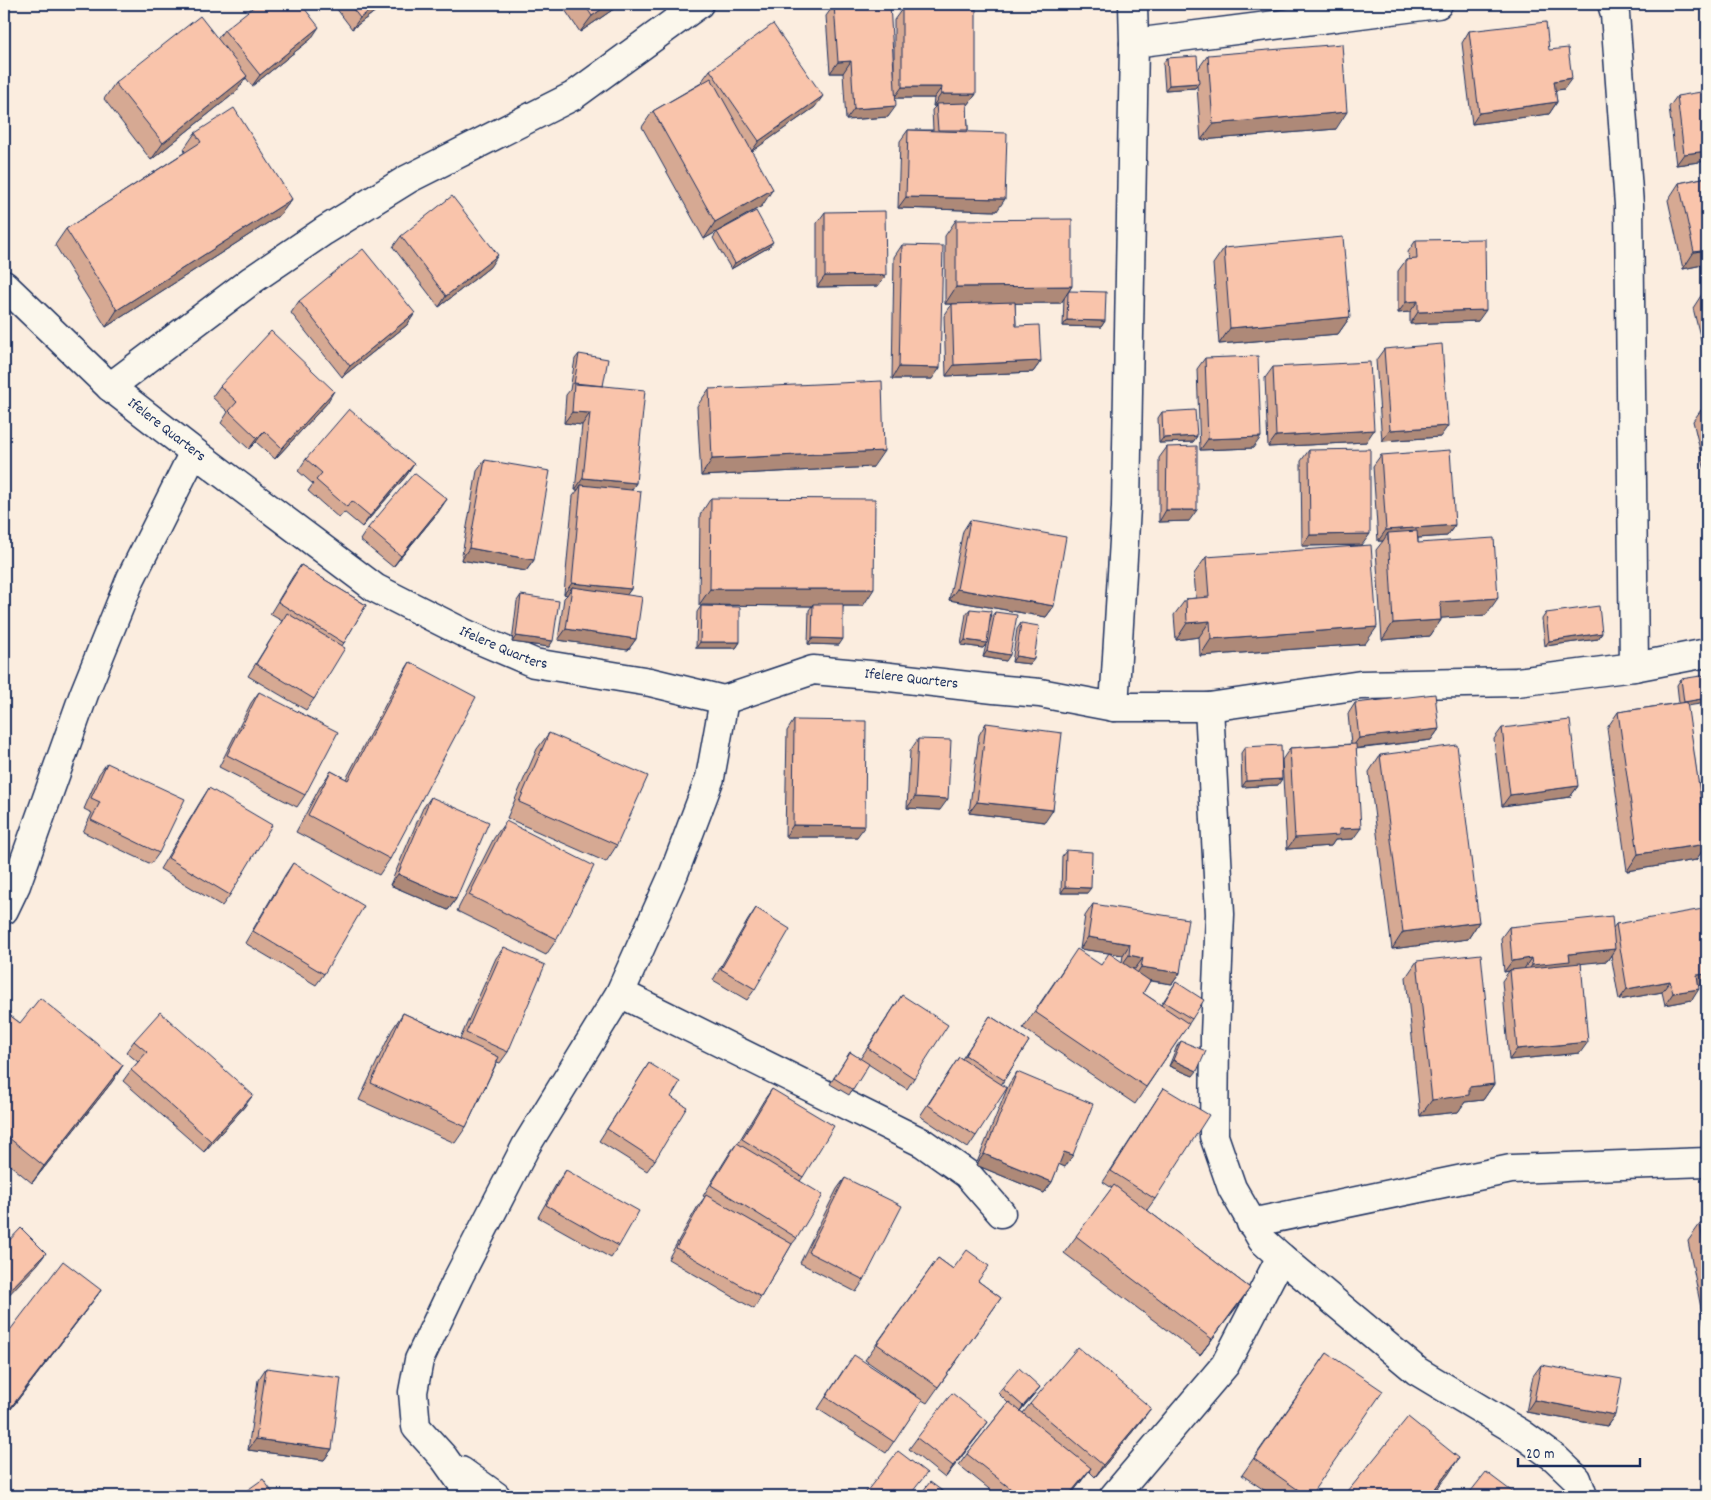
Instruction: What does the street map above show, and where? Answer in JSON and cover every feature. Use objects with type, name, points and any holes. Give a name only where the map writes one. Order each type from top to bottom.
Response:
[{"type":"street","points":[[110,387],[252,280],[324,231],[408,179],[573,96],[698,4]]},
{"type":"street","points":[[1114,707],[1126,507],[1134,43],[1133,4]]},
{"type":"street","points":[[1134,43],[1438,4]]},
{"type":"street","points":[[1612,4],[1615,14],[1629,205],[1634,667]]},
{"type":"street","name":"Ifelere Quarters","points":[[4,284],[110,387],[374,588],[466,634],[534,663],[650,682],[724,700],[813,670],[1040,693],[1114,707],[1209,708],[1361,685],[1518,682],[1634,667],[1707,653]]},
{"type":"street","points":[[4,910],[16,885],[84,694],[131,578],[194,452]]},
{"type":"street","points":[[472,1496],[444,1458],[416,1427],[413,1392],[419,1360],[458,1278],[526,1146],[620,993],[674,873],[710,778],[724,700]]},
{"type":"street","points":[[1209,708],[1220,914],[1215,1035],[1214,1136],[1232,1188],[1262,1240],[1281,1257],[1417,1371],[1522,1434],[1555,1458],[1577,1480],[1583,1496]]},
{"type":"street","points":[[620,993],[923,1143],[968,1174],[1001,1212]]},
{"type":"street","points":[[1252,1223],[1511,1169],[1707,1162]]},
{"type":"street","points":[[1114,1496],[1225,1365],[1281,1257]]},
{"type":"street","points":[[444,1458],[496,1496]]},
{"type":"building","points":[[257,4],[301,4],[319,27],[260,75],[224,30]]},
{"type":"building","points":[[349,4],[378,4],[360,18]]},
{"type":"building","points":[[584,4],[609,4],[592,16]]},
{"type":"building","points":[[890,4],[896,106],[854,109],[851,61],[838,62],[834,5]]},
{"type":"building","points":[[902,9],[976,9],[976,94],[941,94],[942,87],[902,87]]},
{"type":"building","points":[[200,16],[247,76],[163,143],[115,83]]},
{"type":"building","points":[[1546,22],[1549,50],[1568,48],[1572,78],[1554,81],[1557,102],[1479,113],[1469,31]]},
{"type":"building","points":[[773,24],[823,96],[759,141],[710,70]]},
{"type":"building","points":[[1342,44],[1347,112],[1213,124],[1208,55]]},
{"type":"building","points":[[1197,56],[1199,83],[1169,85],[1167,58]]},
{"type":"building","points":[[711,78],[773,189],[715,222],[653,111]]},
{"type":"building","points":[[1707,91],[1707,151],[1684,154],[1677,96]]},
{"type":"building","points":[[967,103],[968,130],[938,130],[936,104]]},
{"type":"building","points":[[234,108],[292,199],[117,310],[66,229],[201,142],[195,133]]},
{"type":"building","points":[[908,130],[1007,133],[1005,199],[906,197]]},
{"type":"building","points":[[1707,177],[1707,250],[1694,252],[1679,183]]},
{"type":"building","points":[[452,196],[498,255],[446,296],[401,236]]},
{"type":"building","points":[[756,211],[773,242],[735,263],[717,232]]},
{"type":"building","points":[[885,211],[886,275],[825,276],[825,212]]},
{"type":"building","points":[[1072,219],[1072,286],[956,287],[956,220]]},
{"type":"building","points":[[1343,237],[1350,317],[1230,328],[1224,248]]},
{"type":"building","points":[[1485,239],[1486,310],[1418,312],[1418,301],[1406,302],[1406,260],[1417,259],[1416,240]]},
{"type":"building","points":[[902,245],[943,246],[940,368],[899,367]]},
{"type":"building","points":[[363,249],[415,313],[350,366],[299,301]]},
{"type":"building","points":[[1707,290],[1707,302],[1704,291]]},
{"type":"building","points":[[1069,291],[1106,292],[1105,321],[1067,320]]},
{"type":"building","points":[[1015,302],[1016,326],[1039,325],[1041,361],[954,365],[952,304]]},
{"type":"building","points":[[271,331],[334,391],[282,448],[264,431],[257,438],[229,411],[237,402],[220,386]]},
{"type":"building","points":[[1442,344],[1448,426],[1390,430],[1384,349]]},
{"type":"building","points":[[579,354],[608,359],[603,386],[574,384]]},
{"type":"building","points":[[1258,356],[1261,437],[1208,439],[1205,358]]},
{"type":"building","points":[[1370,362],[1374,430],[1276,436],[1273,367]]},
{"type":"building","points":[[882,381],[884,451],[712,459],[709,389]]},
{"type":"building","points":[[574,383],[645,390],[636,483],[583,478],[590,413],[572,412]]},
{"type":"building","points":[[349,409],[414,464],[370,516],[352,501],[347,507],[316,480],[322,473],[306,459]]},
{"type":"building","points":[[1707,409],[1707,437],[1701,410]]},
{"type":"building","points":[[1195,410],[1197,436],[1163,438],[1162,412]]},
{"type":"building","points":[[1197,446],[1197,510],[1166,510],[1167,447]]},
{"type":"building","points":[[1370,449],[1370,534],[1310,535],[1309,450]]},
{"type":"building","points":[[1450,450],[1455,525],[1386,530],[1381,455]]},
{"type":"building","points":[[485,460],[550,471],[534,560],[469,548]]},
{"type":"building","points":[[414,473],[447,499],[401,556],[368,528]]},
{"type":"building","points":[[581,485],[641,491],[631,589],[572,583]]},
{"type":"building","points":[[711,498],[875,499],[874,589],[710,589]]},
{"type":"building","points":[[970,520],[1066,537],[1054,606],[957,589]]},
{"type":"building","points":[[1417,531],[1418,543],[1494,538],[1498,598],[1440,602],[1441,620],[1393,623],[1388,533]]},
{"type":"building","points":[[1371,545],[1377,627],[1211,639],[1210,621],[1187,623],[1186,599],[1209,597],[1206,557]]},
{"type":"building","points":[[301,565],[366,605],[344,643],[278,602]]},
{"type":"building","points":[[572,587],[642,597],[636,639],[566,629]]},
{"type":"building","points":[[521,595],[559,601],[553,641],[516,636]]},
{"type":"building","points":[[813,604],[843,604],[843,639],[812,638]]},
{"type":"building","points":[[701,606],[740,607],[740,642],[700,642]]},
{"type":"building","points":[[1599,606],[1602,633],[1549,641],[1546,613]]},
{"type":"building","points":[[970,609],[991,611],[987,643],[965,640]]},
{"type":"building","points":[[995,612],[1017,615],[1010,655],[987,651]]},
{"type":"building","points":[[287,613],[345,648],[314,699],[256,664]]},
{"type":"building","points":[[1021,623],[1039,626],[1034,659],[1016,656]]},
{"type":"building","points":[[410,662],[476,697],[390,859],[308,815],[331,771],[348,780]]},
{"type":"building","points":[[1707,675],[1707,698],[1684,702],[1681,679]]},
{"type":"building","points":[[259,692],[338,732],[305,795],[227,755]]},
{"type":"building","points":[[1435,694],[1439,729],[1359,738],[1355,703]]},
{"type":"building","points":[[1687,702],[1707,844],[1638,854],[1618,712]]},
{"type":"building","points":[[794,720],[866,721],[865,826],[793,825]]},
{"type":"building","points":[[1570,720],[1578,786],[1510,795],[1502,728]]},
{"type":"building","points":[[986,723],[1062,733],[1053,810],[977,802]]},
{"type":"building","points":[[549,733],[648,776],[617,845],[519,802]]},
{"type":"building","points":[[918,739],[951,740],[948,799],[915,797]]},
{"type":"building","points":[[1356,744],[1361,828],[1339,829],[1339,835],[1295,838],[1290,748]]},
{"type":"building","points":[[1281,745],[1282,779],[1246,781],[1245,747]]},
{"type":"building","points":[[1457,745],[1479,922],[1403,932],[1380,755]]},
{"type":"building","points":[[107,763],[185,799],[159,853],[91,820],[100,802],[91,798]]},
{"type":"building","points":[[209,788],[272,825],[230,895],[168,858]]},
{"type":"building","points":[[431,797],[489,822],[456,899],[398,874]]},
{"type":"building","points":[[506,821],[594,866],[557,939],[469,895]]},
{"type":"building","points":[[1066,850],[1092,852],[1091,888],[1065,887]]},
{"type":"building","points":[[293,863],[364,906],[324,974],[253,931]]},
{"type":"building","points":[[1093,904],[1188,919],[1180,973],[1141,967],[1143,958],[1129,955],[1130,944],[1088,937]]},
{"type":"building","points":[[756,908],[790,929],[755,989],[721,969]]},
{"type":"building","points":[[1703,909],[1707,931],[1707,974],[1697,975],[1699,989],[1673,993],[1670,981],[1627,989],[1616,924]]},
{"type":"building","points":[[1612,916],[1615,949],[1569,954],[1570,961],[1532,965],[1531,958],[1512,961],[1509,927]]},
{"type":"building","points":[[504,947],[545,965],[508,1052],[466,1033]]},
{"type":"building","points":[[1077,949],[1101,965],[1109,953],[1150,981],[1143,993],[1189,1024],[1146,1087],[1035,1012]]},
{"type":"building","points":[[1481,954],[1494,1084],[1469,1087],[1469,1095],[1432,1100],[1417,961]]},
{"type":"building","points":[[1581,963],[1588,1042],[1517,1049],[1510,970]]},
{"type":"building","points":[[1176,982],[1204,1000],[1192,1019],[1164,1002]]},
{"type":"building","points":[[902,995],[948,1025],[914,1078],[868,1048]]},
{"type":"building","points":[[40,998],[123,1065],[44,1166],[4,1134],[4,1011],[20,1023]]},
{"type":"building","points":[[160,1012],[253,1095],[211,1141],[131,1070],[147,1052],[134,1041]]},
{"type":"building","points":[[403,1013],[499,1057],[466,1127],[371,1083]]},
{"type":"building","points":[[990,1016],[1029,1041],[1004,1080],[965,1055]]},
{"type":"building","points":[[1181,1041],[1206,1051],[1197,1071],[1173,1060]]},
{"type":"building","points":[[850,1052],[869,1064],[853,1090],[834,1078]]},
{"type":"building","points":[[959,1057],[1007,1088],[976,1136],[928,1105]]},
{"type":"building","points":[[649,1063],[680,1082],[671,1097],[687,1107],[655,1160],[607,1129]]},
{"type":"building","points":[[1017,1072],[1093,1104],[1073,1155],[1064,1152],[1052,1182],[984,1154]]},
{"type":"building","points":[[1164,1088],[1209,1115],[1155,1199],[1111,1171]]},
{"type":"building","points":[[772,1089],[834,1126],[803,1177],[742,1139]]},
{"type":"building","points":[[737,1143],[823,1195],[797,1238],[711,1185]]},
{"type":"building","points":[[566,1170],[639,1211],[619,1246],[546,1205]]},
{"type":"building","points":[[845,1178],[902,1206],[864,1280],[808,1252]]},
{"type":"building","points":[[1114,1185],[1250,1288],[1212,1339],[1076,1236]]},
{"type":"building","points":[[706,1195],[792,1244],[761,1297],[676,1248]]},
{"type":"building","points":[[1707,1223],[1707,1263],[1700,1224]]},
{"type":"building","points":[[21,1228],[46,1253],[4,1296],[4,1246]]},
{"type":"building","points":[[967,1250],[989,1266],[978,1281],[1001,1298],[938,1387],[877,1344],[938,1258],[953,1269]]},
{"type":"building","points":[[63,1261],[101,1290],[8,1411],[4,1408],[4,1338]]},
{"type":"building","points":[[1078,1347],[1151,1408],[1103,1465],[1030,1404]]},
{"type":"building","points":[[1327,1353],[1383,1391],[1310,1496],[1307,1496],[1254,1459]]},
{"type":"building","points":[[854,1355],[922,1400],[894,1442],[826,1397]]},
{"type":"building","points":[[1541,1365],[1622,1379],[1615,1415],[1534,1400]]},
{"type":"building","points":[[266,1368],[341,1378],[332,1449],[256,1439]]},
{"type":"building","points":[[1019,1368],[1040,1387],[1023,1406],[1002,1388]]},
{"type":"building","points":[[952,1393],[988,1422],[953,1466],[917,1438]]},
{"type":"building","points":[[1009,1402],[1091,1468],[1068,1496],[1020,1496],[967,1454]]},
{"type":"building","points":[[1408,1417],[1459,1458],[1429,1496],[1344,1496]]},
{"type":"building","points":[[898,1451],[927,1473],[909,1496],[863,1496]]},
{"type":"building","points":[[1486,1472],[1518,1496],[1467,1496]]},
{"type":"building","points":[[263,1479],[275,1496],[239,1496]]},
{"type":"building","points":[[930,1482],[949,1496],[919,1496]]}]
